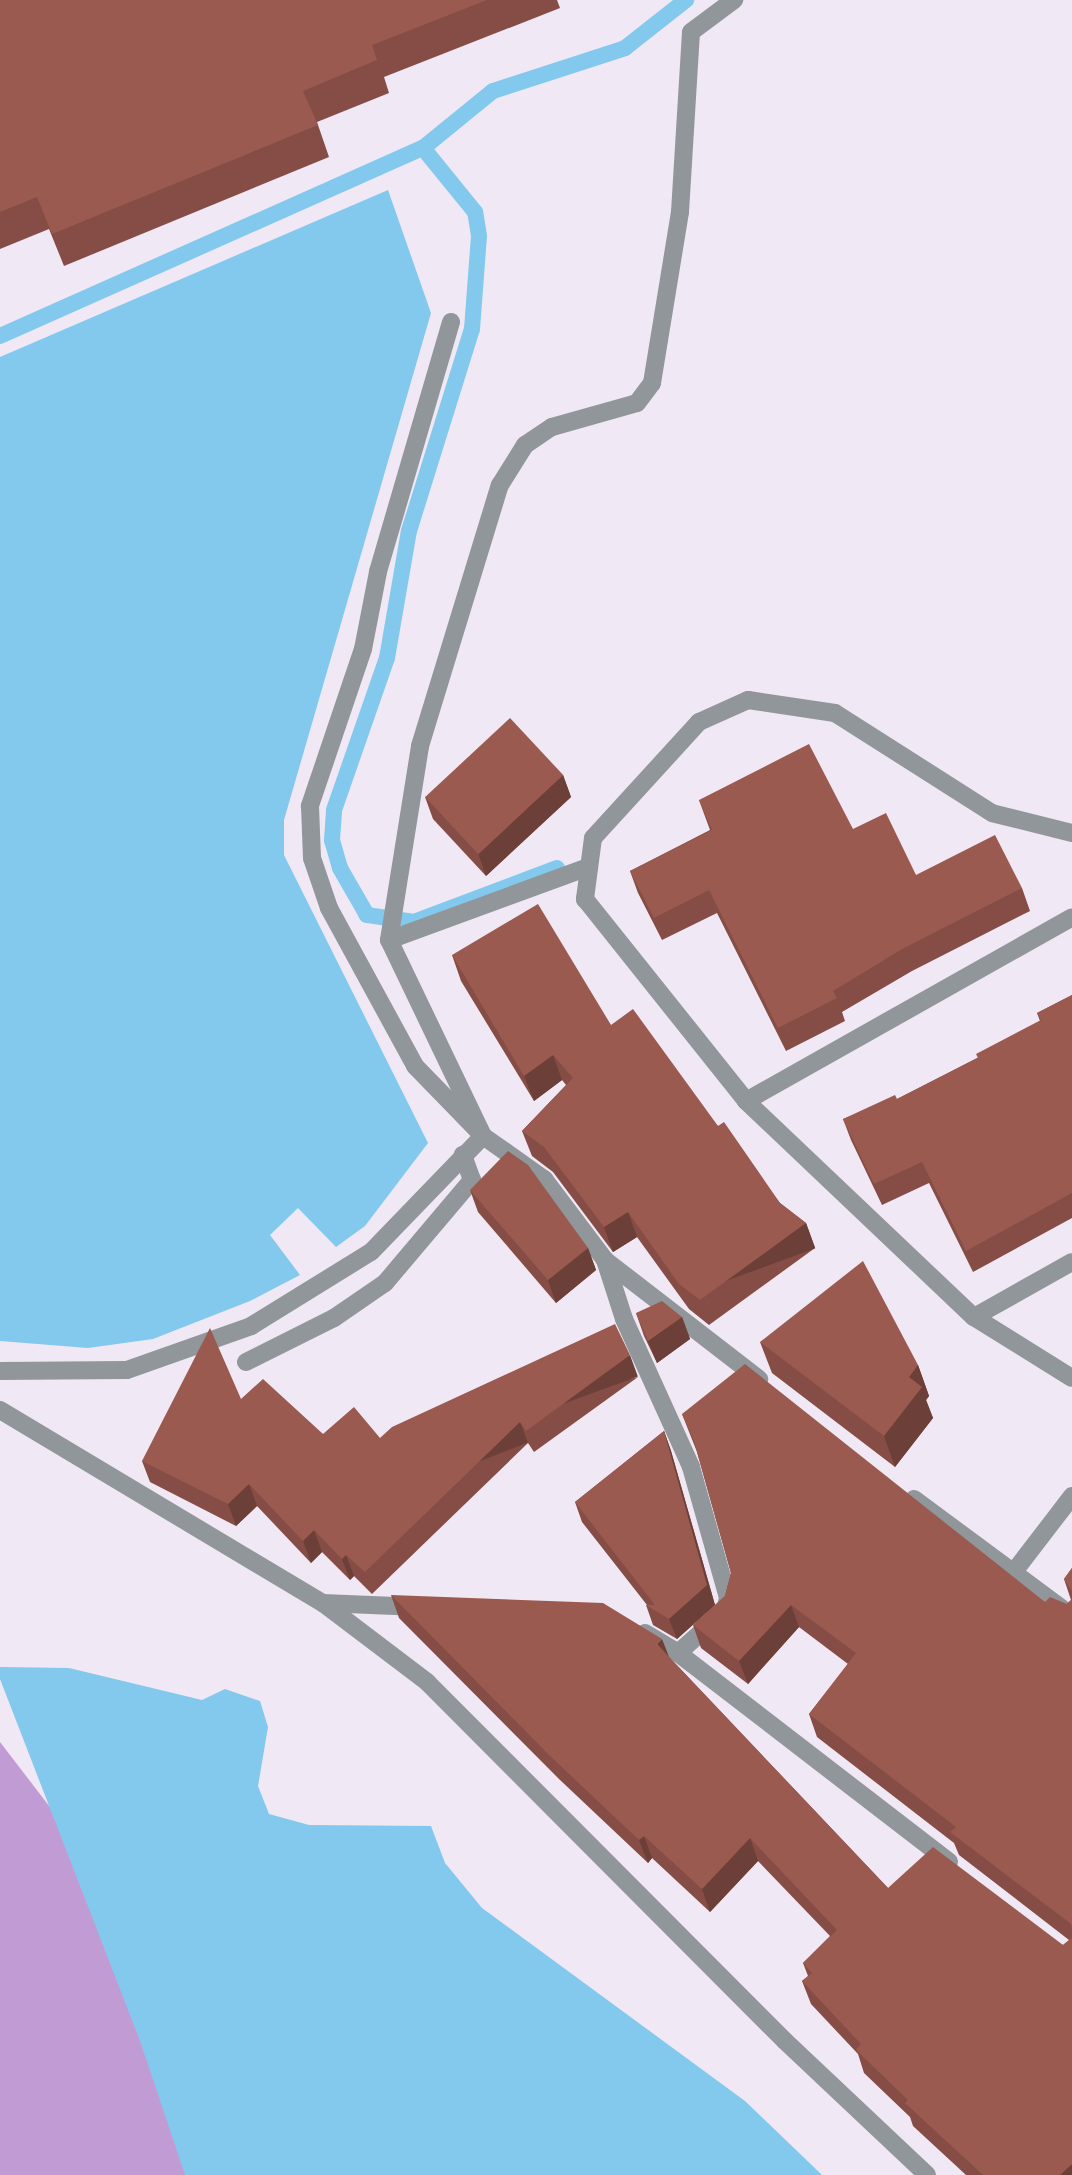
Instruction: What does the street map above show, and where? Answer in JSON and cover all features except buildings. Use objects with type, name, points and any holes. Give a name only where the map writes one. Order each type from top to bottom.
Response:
[{"type":"street","points":[[482,1136],[389,938],[420,746],[500,485],[525,445],[543,433],[637,403],[652,383],[680,212],[691,32],[734,0]]},
{"type":"street","points":[[451,322],[378,572],[363,649],[310,806],[312,858],[329,908],[415,1066],[482,1136],[544,1179],[606,1260],[771,1388]]},
{"type":"street","points":[[1072,833],[992,813],[835,713],[748,700],[699,722],[593,838],[585,899],[746,1101],[974,1317],[1072,1378]]},
{"type":"street","points":[[389,938],[589,867]]},
{"type":"street","points":[[746,1101],[1072,917]]},
{"type":"street","points":[[0,1371],[127,1370],[251,1326],[371,1252],[482,1136]]},
{"type":"street","points":[[246,1362],[334,1318],[385,1283],[472,1180],[463,1155]]},
{"type":"street","points":[[606,1260],[624,1319],[691,1467],[728,1598],[724,1611],[678,1653]]},
{"type":"street","points":[[974,1317],[1072,1262]]},
{"type":"street","points":[[0,1410],[323,1603],[427,1682],[785,2041],[927,2175]]},
{"type":"street","points":[[900,1488],[1072,1616]]},
{"type":"street","points":[[1013,1573],[1072,1496]]},
{"type":"street","points":[[323,1603],[439,1608]]},
{"type":"street","points":[[626,1621],[678,1653],[963,1872]]},
{"type":"shaded area","points":[[0,1742],[214,2021],[260,2175],[0,2175]]},
{"type":"water","points":[[388,190],[431,313],[284,820],[284,855],[428,1143],[365,1226],[336,1247],[298,1208],[270,1235],[300,1275],[250,1301],[153,1339],[88,1348],[0,1341],[0,357]]},
{"type":"water","points":[[0,1667],[69,1668],[202,1700],[225,1689],[260,1701],[268,1727],[258,1786],[269,1814],[309,1825],[431,1826],[445,1863],[482,1908],[745,2101],[822,2175],[185,2175],[140,2041],[0,1679]]},
{"type":"waterway","points":[[557,868],[414,922],[367,915],[340,868],[332,840],[334,810],[387,658],[409,531],[472,329],[479,236],[475,212],[423,148],[493,91],[625,48],[686,0]]},
{"type":"waterway","points":[[0,336],[423,148]]}]
